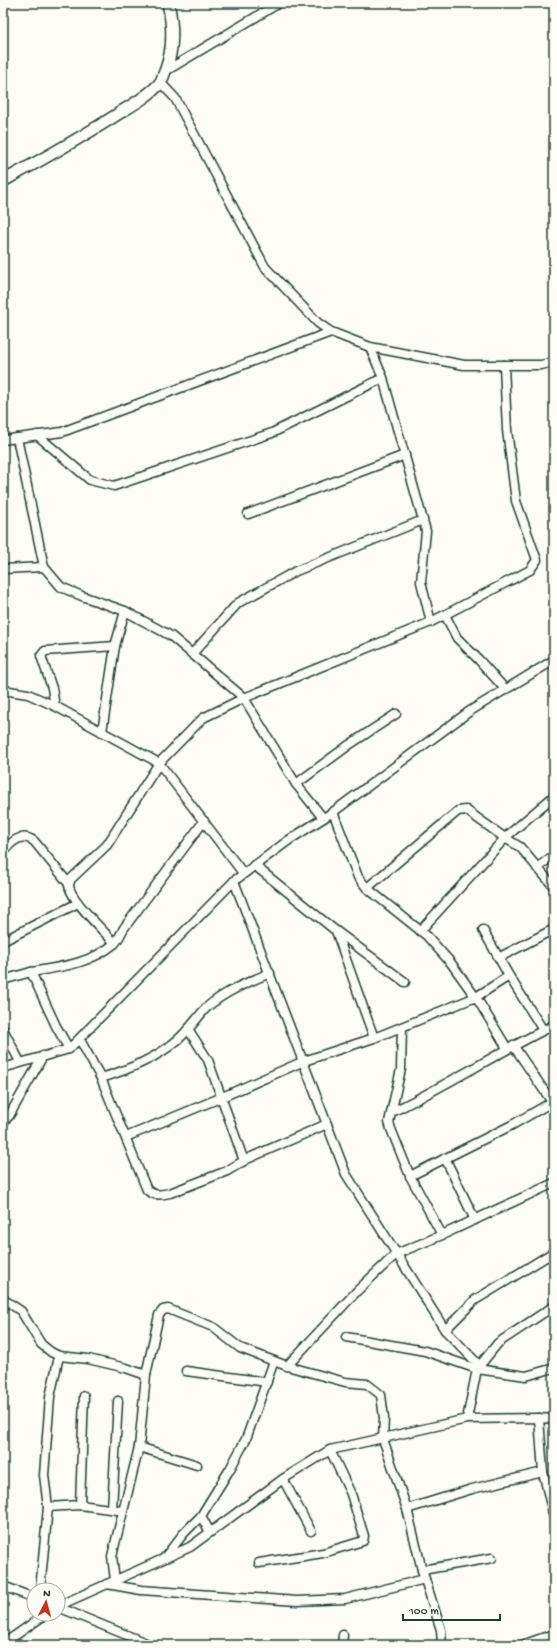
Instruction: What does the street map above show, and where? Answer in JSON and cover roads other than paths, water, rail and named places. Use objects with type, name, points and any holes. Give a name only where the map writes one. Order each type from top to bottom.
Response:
[{"type":"street","points":[[162,77],[170,58],[172,39],[168,3]]},
{"type":"street","points":[[3,181],[70,144],[111,118],[142,98],[162,77],[279,3]]},
{"type":"street","points":[[162,77],[175,98],[265,267],[318,323],[331,332],[370,347],[464,365],[541,365],[554,362]]},
{"type":"street","points":[[3,440],[62,432],[331,332]]},
{"type":"street","points":[[370,347],[383,378],[426,531],[421,582],[431,622]]},
{"type":"street","points":[[68,884],[71,879],[107,845],[159,763],[203,718],[244,698],[431,622],[530,570],[537,560],[516,501],[507,430],[504,365]]},
{"type":"street","points":[[37,435],[90,480],[114,486],[272,433],[383,378]]},
{"type":"street","points":[[17,438],[44,567],[61,587],[125,611],[171,636],[244,698],[296,784],[323,818]]},
{"type":"street","points":[[248,514],[405,455]]},
{"type":"street","points":[[192,654],[238,603],[296,571],[423,520]]},
{"type":"street","points":[[3,569],[44,567]]},
{"type":"street","points":[[102,732],[115,646],[125,611]]},
{"type":"street","points":[[445,615],[457,638],[505,689]]},
{"type":"street","points":[[55,706],[52,688],[41,656],[42,653],[45,651],[115,646]]},
{"type":"street","points":[[3,1068],[69,1049],[80,1040],[243,873],[289,840],[333,812],[470,711],[554,660]]},
{"type":"street","points":[[3,690],[28,694],[55,706],[159,763],[243,873]]},
{"type":"street","points":[[296,784],[349,745],[396,714]]},
{"type":"street","points":[[420,931],[505,838],[554,796]]},
{"type":"street","points":[[367,888],[458,811],[466,810],[520,847],[554,887]]},
{"type":"street","points":[[333,812],[358,877],[367,888],[420,931],[451,963],[510,1046],[552,1099],[512,1124],[410,1176]]},
{"type":"street","points":[[3,980],[31,972],[66,966],[92,958],[115,943],[124,928],[204,821]]},
{"type":"street","points":[[3,852],[12,842],[21,837],[29,838],[34,841],[68,884],[78,903],[115,943]]},
{"type":"street","points":[[538,868],[554,854]]},
{"type":"street","points":[[254,865],[336,931],[405,982]]},
{"type":"street","points":[[234,881],[346,1174],[445,1330],[478,1367]]},
{"type":"street","points":[[3,941],[78,903]]},
{"type":"street","points":[[500,958],[554,929]]},
{"type":"street","points":[[483,930],[509,976],[543,1030]]},
{"type":"street","points":[[336,931],[374,1038]]},
{"type":"street","points":[[31,972],[56,1026],[69,1049]]},
{"type":"street","points":[[101,1078],[127,1070],[150,1060],[176,1042],[207,1008],[223,996],[247,982],[270,972]]},
{"type":"street","points":[[126,1137],[304,1061],[374,1038],[476,997],[509,976]]},
{"type":"street","points":[[392,1112],[433,1092],[510,1046],[554,1025]]},
{"type":"street","points":[[402,1027],[401,1069],[389,1122],[410,1176],[442,1235]]},
{"type":"street","points":[[3,1029],[20,1062]]},
{"type":"street","points":[[188,1029],[208,1060],[220,1098],[244,1161]]},
{"type":"street","points":[[80,1040],[101,1078],[147,1190],[151,1194],[170,1194],[220,1174],[244,1161],[327,1124]]},
{"type":"street","points":[[3,1122],[9,1116],[43,1056]]},
{"type":"street","points":[[445,1158],[475,1220]]},
{"type":"street","points":[[287,1366],[357,1291],[396,1254],[442,1235],[554,1183]]},
{"type":"street","points":[[445,1330],[475,1300],[554,1252]]},
{"type":"street","points":[[3,1299],[21,1312],[41,1344],[51,1352],[59,1356],[88,1359],[126,1368],[146,1375]]},
{"type":"street","points":[[467,1419],[478,1367],[498,1343],[554,1306]]},
{"type":"street","points":[[115,1580],[112,1556],[122,1510],[139,1447],[146,1375],[159,1315],[163,1310],[168,1309],[213,1327],[240,1348],[287,1366],[345,1382],[367,1384],[381,1395],[384,1418],[383,1439],[407,1509],[422,1570],[441,1630],[442,1645]]},
{"type":"street","points":[[346,1337],[425,1352],[478,1367],[526,1376],[554,1368]]},
{"type":"street","points":[[41,1582],[48,1508],[44,1475],[50,1396],[59,1356]]},
{"type":"street","points":[[165,1557],[184,1533],[201,1516],[230,1469],[246,1439],[274,1361]]},
{"type":"street","points":[[186,1371],[267,1382]]},
{"type":"street","points":[[80,1504],[84,1396]]},
{"type":"street","points":[[112,1509],[118,1401]]},
{"type":"street","points":[[539,1418],[544,1472],[554,1518]]},
{"type":"street","points":[[66,1603],[165,1557],[190,1547],[283,1479],[330,1450],[467,1419],[539,1418],[554,1420]]},
{"type":"street","points":[[139,1447],[197,1465]]},
{"type":"street","points":[[259,1563],[324,1553],[363,1541],[364,1536],[351,1494],[330,1450]]},
{"type":"street","points":[[407,1509],[472,1489],[544,1472]]},
{"type":"street","points":[[283,1479],[311,1531]]},
{"type":"street","points":[[48,1508],[80,1504],[122,1510]]},
{"type":"street","points":[[201,1516],[210,1532]]},
{"type":"street","points":[[422,1570],[492,1558]]},
{"type":"street","points":[[107,1584],[141,1590],[297,1601],[345,1599],[425,1579]]},
{"type":"street","points":[[3,1586],[26,1595]]},
{"type":"street","points":[[66,1610],[151,1645]]},
{"type":"street","points":[[3,1644],[35,1622]]},
{"type":"street","points":[[522,1645],[554,1634]]},
{"type":"street","points":[[342,1645],[343,1635]]}]
